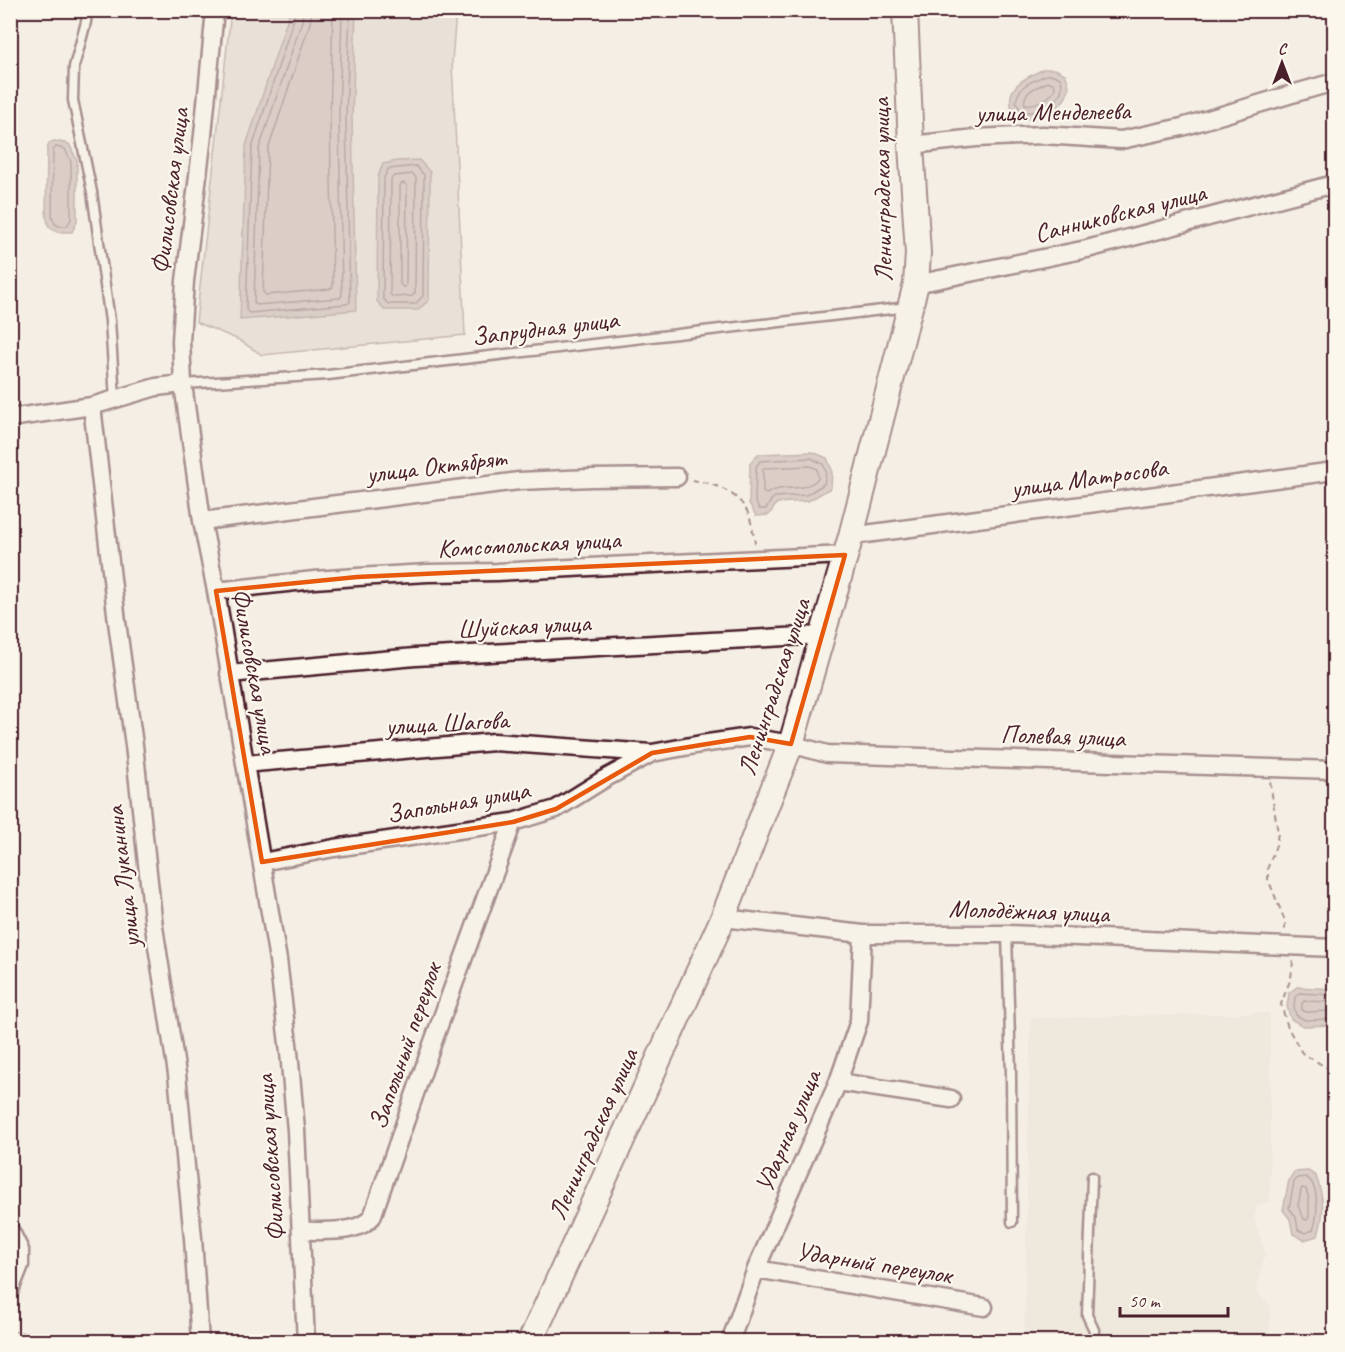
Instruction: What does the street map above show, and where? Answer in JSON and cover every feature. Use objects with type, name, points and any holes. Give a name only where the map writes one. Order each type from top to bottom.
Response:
[{"type":"street","name":"Филисовская улица","points":[[215,10],[203,135],[185,281],[181,340],[183,384],[202,521],[216,591],[278,960],[296,1130],[306,1341]]},
{"type":"street","name":"Ленинградская улица","points":[[530,1341],[723,918],[791,744],[848,545],[914,296],[918,253],[905,10]]},
{"type":"street","name":"улица Менделеева","points":[[911,145],[976,138],[1043,135],[1121,140],[1182,127],[1335,82]]},
{"type":"street","name":"Санниковская улица","points":[[914,296],[1335,184]]},
{"type":"street","points":[[10,418],[92,406],[156,387],[183,384]]},
{"type":"street","name":"улица Луканина","points":[[92,406],[154,927],[177,1074],[193,1238],[200,1341]]},
{"type":"street","name":"улица Матросова","points":[[848,545],[1335,471]]},
{"type":"street","name":"улица Октябрят","points":[[202,521],[519,481],[677,477]]},
{"type":"street","name":"Комсомольская улица","points":[[216,591],[357,577],[758,559],[848,545]]},
{"type":"street","name":"Шуйская улица","points":[[230,674],[415,657],[822,635]]},
{"type":"street","name":"Запольная улица","points":[[262,862],[334,848],[513,822],[556,809],[603,779],[652,753],[750,737],[791,744]]},
{"type":"street","name":"улица Шагова","points":[[245,764],[494,742],[652,753]]},
{"type":"street","name":"Полевая улица","points":[[791,744],[826,754],[1335,770]]},
{"type":"street","name":"Запольный переулок","points":[[301,1232],[352,1229],[368,1222],[372,1217],[513,822]]},
{"type":"street","name":"Молодёжная улица","points":[[723,918],[863,934],[1007,934],[1335,948]]},
{"type":"street","name":"Ударная улица","points":[[730,1341],[756,1269],[838,1082],[859,1021],[863,934]]},
{"type":"street","points":[[838,1082],[951,1099]]},
{"type":"street","points":[[10,1230],[20,1250],[20,1265],[10,1290]]},
{"type":"street","name":"Ударный переулок","points":[[756,1269],[984,1307]]},
{"type":"lane","points":[[87,10],[74,67],[73,100],[92,192],[110,321],[115,399]]},
{"type":"lane","name":"Запрудная улица","points":[[183,384],[328,375],[914,296]]},
{"type":"lane","points":[[1007,934],[1012,1222]]},
{"type":"lane","points":[[1092,1177],[1086,1315],[1094,1330],[1093,1341]]},
{"type":"path","points":[[677,477],[712,484],[735,497],[747,512],[758,559]]},
{"type":"path","points":[[10,1331],[45,1341]]},
{"type":"highlighted area","points":[[845,555],[791,744],[750,737],[652,753],[556,809],[513,822],[262,862],[216,591],[357,577]]},
{"type":"shaded area","points":[[231,11],[456,11],[452,62],[465,335],[262,355],[239,340],[196,322]]},
{"type":"shaded area","points":[[1270,1013],[1270,1201],[1257,1206],[1254,1218],[1265,1253],[1256,1291],[1270,1305],[1269,1341],[1024,1342],[1031,1018]]},
{"type":"water","points":[[290,11],[356,11],[352,118],[356,310],[240,320],[246,146]]},
{"type":"water","points":[[1044,69],[1055,69],[1065,74],[1068,81],[1068,92],[1061,104],[1049,113],[1035,118],[1021,118],[1013,110],[1010,100],[1012,94],[1019,83]]},
{"type":"water","points":[[54,141],[69,144],[77,160],[77,221],[72,232],[57,232],[49,227],[46,216],[47,150],[49,143]]},
{"type":"water","points":[[419,160],[430,172],[429,300],[418,310],[384,310],[377,301],[378,177],[383,164]]},
{"type":"water","points":[[813,452],[827,458],[832,470],[831,488],[808,501],[777,503],[769,515],[756,516],[749,503],[750,463],[758,454]]},
{"type":"water","points":[[1297,987],[1334,989],[1334,1025],[1303,1026],[1291,1019],[1287,1007],[1289,993]]},
{"type":"water","points":[[1308,1171],[1316,1176],[1321,1192],[1323,1212],[1318,1236],[1304,1240],[1293,1234],[1290,1219],[1283,1210],[1289,1180],[1294,1172]]}]
